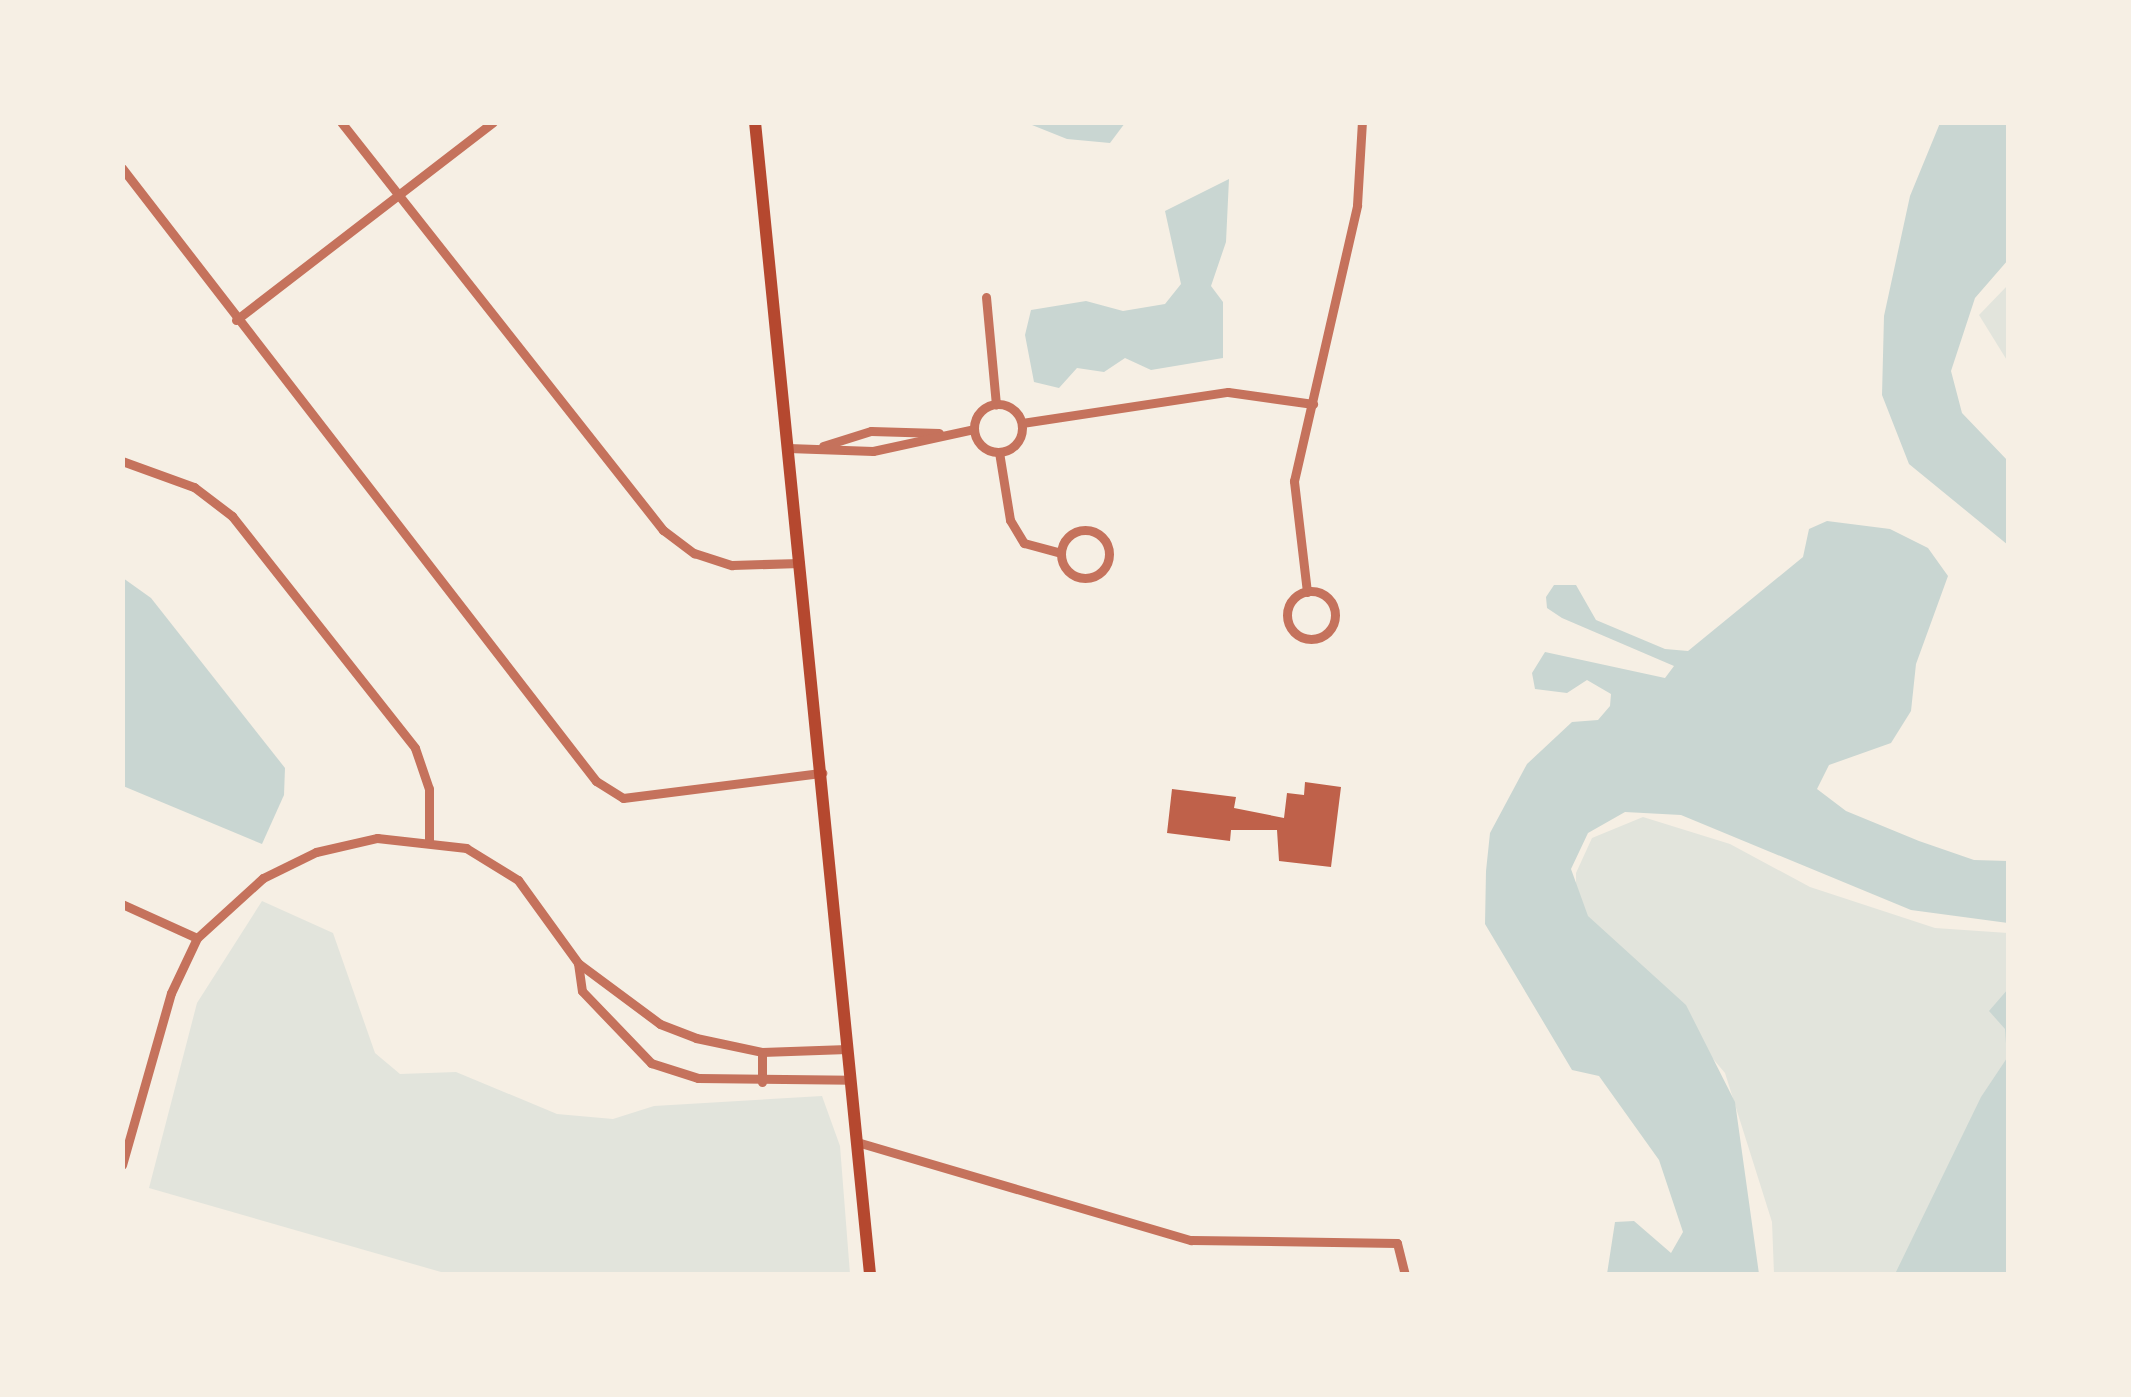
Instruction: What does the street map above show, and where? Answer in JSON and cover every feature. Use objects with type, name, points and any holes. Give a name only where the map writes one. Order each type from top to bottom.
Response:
[{"type":"main road","points":[[756,122],[870,1274]]},
{"type":"street","points":[[341,122],[663,530],[694,553],[732,564],[800,564]]},
{"type":"street","points":[[236,320],[493,122]]},
{"type":"street","points":[[1306,592],[1294,481],[1357,206],[1362,122]]},
{"type":"street","points":[[122,168],[236,320],[610,793],[624,798],[822,773]]},
{"type":"street","points":[[986,297],[996,405]]},
{"type":"street","points":[[1022,424],[1228,392],[1313,404]]},
{"type":"street","points":[[996,405],[1014,410],[1022,424],[1017,443],[999,452],[985,448],[974,429],[979,414],[996,405]]},
{"type":"street","points":[[823,446],[853,434],[889,429],[942,434]]},
{"type":"street","points":[[889,429],[891,449]]},
{"type":"street","points":[[788,448],[891,449],[974,429]]},
{"type":"street","points":[[853,434],[855,450]]},
{"type":"street","points":[[999,452],[1010,520],[1024,543],[1061,552]]},
{"type":"street","points":[[122,460],[194,487],[232,516],[415,748],[428,789],[428,841]]},
{"type":"street","points":[[1083,530],[1103,538],[1109,552],[1100,573],[1086,578],[1071,574],[1061,552],[1066,540],[1083,530]]},
{"type":"street","points":[[1306,592],[1322,594],[1335,613],[1332,628],[1314,639],[1295,633],[1288,620],[1290,605],[1306,592]]},
{"type":"street","points":[[122,1165],[171,992],[197,938],[263,878],[316,852],[377,838],[466,848],[518,880],[578,964],[660,1024],[762,1052],[847,1049]]},
{"type":"street","points":[[122,904],[197,938]]},
{"type":"street","points":[[578,964],[582,991],[651,1063],[698,1078],[762,1082],[850,1080]]},
{"type":"street","points":[[762,1052],[762,1082]]},
{"type":"street","points":[[857,1142],[1191,1240],[1398,1243],[1405,1274]]},
{"type":"shaded area","points":[[1027,123],[1125,123],[1110,143],[1067,139]]},
{"type":"shaded area","points":[[1940,123],[2008,123],[2008,260],[1975,298],[1951,371],[1962,413],[2008,461],[2008,545],[1909,464],[1882,395],[1884,316],[1910,196]]},
{"type":"shaded area","points":[[1229,179],[1226,242],[1211,286],[1223,302],[1223,358],[1151,370],[1125,358],[1104,372],[1077,368],[1059,388],[1034,382],[1025,335],[1031,310],[1086,301],[1123,311],[1165,304],[1181,284],[1165,211]]},
{"type":"shaded area","points":[[2008,285],[2008,362],[1979,315]]},
{"type":"shaded area","points":[[1827,521],[1890,529],[1928,548],[1948,576],[1916,664],[1911,711],[1891,743],[1829,765],[1817,789],[1846,811],[1919,841],[1974,860],[2008,861],[2008,923],[1911,910],[1681,815],[1625,812],[1588,833],[1571,869],[1588,916],[1686,1005],[1735,1102],[1759,1274],[1607,1274],[1615,1222],[1634,1221],[1671,1253],[1683,1232],[1659,1160],[1599,1076],[1572,1070],[1485,924],[1490,833],[1527,764],[1572,722],[1598,720],[1610,706],[1611,694],[1587,680],[1567,693],[1535,689],[1532,673],[1545,652],[1665,678],[1674,666],[1562,618],[1547,608],[1546,597],[1554,585],[1576,585],[1596,620],[1665,649],[1688,651],[1803,557],[1809,529]]},
{"type":"shaded area","points":[[123,578],[151,598],[285,768],[284,795],[262,844],[123,786]]},
{"type":"shaded area","points":[[1643,817],[1730,844],[1810,887],[1935,928],[2008,933],[2008,1162],[1942,1274],[1774,1274],[1772,1222],[1725,1073],[1622,951],[1576,914],[1576,873],[1592,838]]},
{"type":"shaded area","points":[[262,901],[333,933],[375,1053],[400,1074],[456,1072],[557,1114],[613,1119],[654,1106],[822,1096],[840,1146],[850,1274],[448,1274],[149,1188],[197,1003]]},
{"type":"shaded area","points":[[2008,989],[2008,1274],[1895,1274],[1981,1097],[2007,1058],[2005,1029],[1989,1011]]},
{"type":"building","points":[[1305,782],[1341,787],[1331,867],[1279,861],[1277,830],[1231,830],[1230,841],[1167,833],[1172,789],[1236,797],[1234,808],[1284,818],[1287,793],[1304,795]]}]
